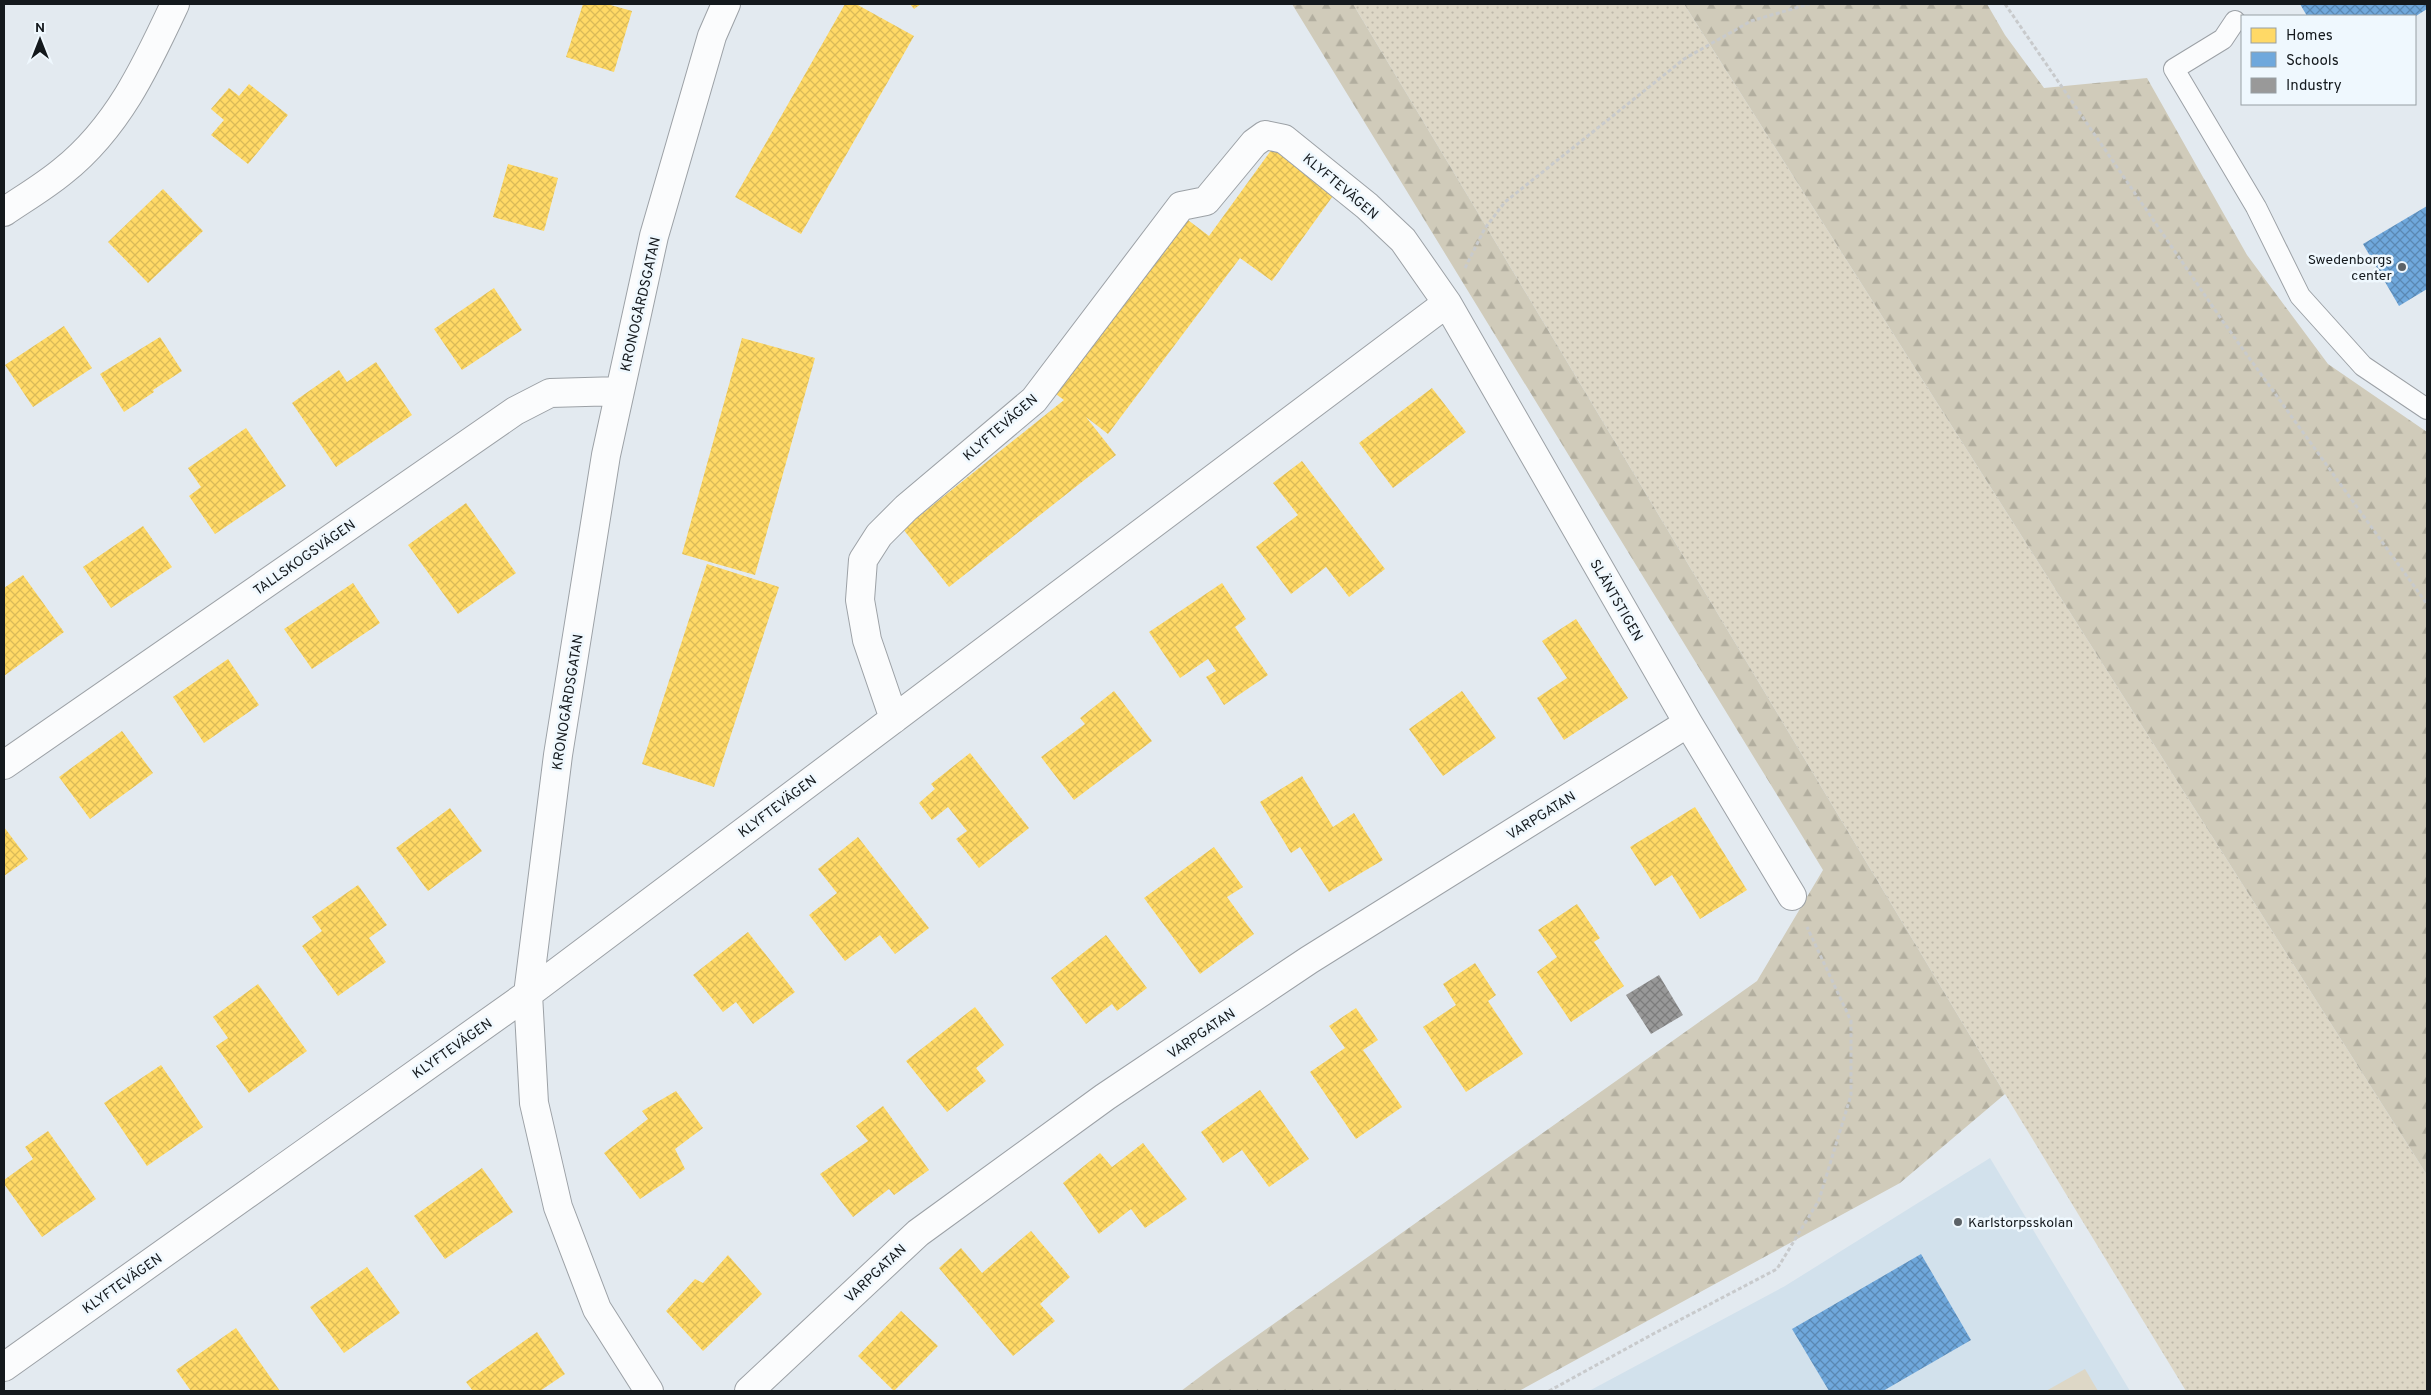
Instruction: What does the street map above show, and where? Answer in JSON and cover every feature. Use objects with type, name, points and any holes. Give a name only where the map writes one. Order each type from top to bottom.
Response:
[{"type":"street","points":[[4,212],[64,170],[108,126],[144,71],[175,4]]},
{"type":"street","name":"KRONOGÅRDSGATAN","points":[[649,1391],[597,1309],[558,1207],[534,1103],[528,994],[558,755],[606,454],[654,236],[712,36],[726,4]]},
{"type":"street","name":"KLYFTEVÄGEN","points":[[4,1367],[528,994],[894,719],[1447,303],[1403,240],[1367,206],[1284,139],[1265,135],[1254,143],[1206,201],[1181,206],[1034,400],[906,508],[879,535],[863,560],[860,600],[867,640],[894,719]]},
{"type":"street","name":"SLÄNTSTIGEN","points":[[1447,303],[1688,723],[1792,896]]},
{"type":"street","name":"TALLSKOGSVÄGEN","points":[[4,765],[515,411],[550,394],[620,391]]},
{"type":"street","name":"VARPGATAN","points":[[749,1391],[918,1233],[1105,1097],[1309,960],[1688,723]]},
{"type":"lane","points":[[2236,21],[2223,39],[2174,69],[2256,207],[2300,296],[2364,366],[2427,409]]},
{"type":"path","points":[[1447,303],[1485,228],[1505,202],[1684,59],[1752,21],[1809,4]]},
{"type":"path","points":[[2005,4],[2224,323],[2427,604]]},
{"type":"path","points":[[1549,1391],[1652,1334],[1777,1269],[1819,1200],[1851,1095],[1851,1020],[1792,896]]},
{"type":"shaded area","points":[[1353,4],[1684,4],[2427,1175],[2427,1391],[2186,1391],[2005,1094]]},
{"type":"shaded area","name":"Karlstorpsskolan","points":[[1990,1158],[2130,1391],[1589,1391],[1785,1286]]},
{"type":"shaded area","points":[[2085,1369],[2098,1391],[2046,1391]]},
{"type":"green space","points":[[1292,4],[1353,4],[2005,1094],[1900,1183],[1519,1391],[1181,1391],[1757,981],[1823,870]]},
{"type":"green space","points":[[1684,4],[1987,4],[2005,35],[2044,88],[2147,78],[2247,255],[2328,364],[2427,432],[2427,1175]]},
{"type":"building: Homes","points":[[583,4],[607,4],[632,11],[614,72],[566,57]]},
{"type":"building: Homes","points":[[845,4],[856,4],[914,36],[801,234],[735,197]]},
{"type":"building: Homes","points":[[910,4],[921,4],[914,9]]},
{"type":"building: Homes","points":[[249,84],[288,115],[248,164],[211,135],[224,120],[211,109],[229,88],[239,96]]},
{"type":"building: Homes","points":[[1272,149],[1335,193],[1272,281],[1240,258],[1108,434],[1086,417],[1116,455],[949,587],[903,529],[1064,400],[1049,389],[1180,214],[1209,236]]},
{"type":"building: Homes","points":[[508,164],[558,178],[544,231],[493,217]]},
{"type":"building: Homes","points":[[163,189],[203,231],[148,283],[108,242]]},
{"type":"building: Homes","points":[[494,288],[522,330],[462,370],[434,329]]},
{"type":"building: Homes","points":[[64,326],[92,368],[33,407],[5,365]]},
{"type":"building: Homes","points":[[160,337],[182,371],[124,412],[100,374]]},
{"type":"building: Homes","points":[[742,338],[815,358],[755,575],[682,554]]},
{"type":"building: Homes","points":[[376,362],[412,415],[336,467],[292,403],[339,370],[347,382]]},
{"type":"building: Homes","points":[[1432,388],[1466,432],[1393,488],[1359,443]]},
{"type":"building: Homes","points":[[246,428],[286,486],[215,534],[189,496],[201,487],[188,468]]},
{"type":"building: Homes","points":[[1302,461],[1385,569],[1349,597],[1326,567],[1291,594],[1256,547],[1298,515],[1273,483]]},
{"type":"building: Homes","points":[[466,503],[516,573],[458,614],[408,545]]},
{"type":"building: Homes","points":[[143,526],[172,567],[111,608],[83,567]]},
{"type":"building: Homes","points":[[707,564],[779,587],[714,787],[642,764]]},
{"type":"building: Homes","points":[[23,575],[64,632],[4,676],[4,588]]},
{"type":"building: Homes","points":[[353,583],[380,623],[312,669],[284,629]]},
{"type":"building: Homes","points":[[1222,583],[1246,619],[1235,627],[1268,675],[1224,705],[1206,677],[1216,671],[1208,659],[1180,678],[1149,632]]},
{"type":"building: Homes","points":[[1576,619],[1628,698],[1564,740],[1537,698],[1567,678],[1542,641]]},
{"type":"building: Homes","points":[[228,659],[259,705],[204,743],[173,697]]},
{"type":"building: Homes","points":[[1114,691],[1152,741],[1074,800],[1041,757],[1085,724],[1080,718]]},
{"type":"building: Homes","points":[[1462,691],[1496,738],[1443,776],[1409,729]]},
{"type":"building: Homes","points":[[122,731],[153,773],[90,819],[59,777]]},
{"type":"building: Homes","points":[[970,753],[1029,828],[979,868],[956,839],[967,831],[948,807],[932,820],[919,803],[935,789],[931,784]]},
{"type":"building: Homes","points":[[1302,776],[1333,827],[1354,813],[1383,860],[1329,892],[1300,847],[1291,853],[1260,802]]},
{"type":"building: Homes","points":[[1695,807],[1747,890],[1700,919],[1672,875],[1655,886],[1630,847]]},
{"type":"building: Homes","points":[[450,808],[482,851],[428,891],[396,848]]},
{"type":"building: Homes","points":[[4,827],[28,859],[4,876]]},
{"type":"building: Homes","points":[[858,837],[929,928],[895,954],[880,935],[845,961],[809,915],[837,893],[818,869]]},
{"type":"building: Homes","points":[[1214,847],[1243,887],[1227,897],[1254,934],[1200,974],[1144,898]]},
{"type":"building: Homes","points":[[358,885],[387,925],[369,938],[386,962],[338,996],[302,946],[322,931],[312,917]]},
{"type":"building: Homes","points":[[1577,904],[1600,938],[1594,942],[1624,986],[1571,1022],[1537,972],[1557,957],[1538,930]]},
{"type":"building: Homes","points":[[748,932],[795,992],[753,1024],[736,1002],[723,1012],[693,975]]},
{"type":"building: Homes","points":[[1106,935],[1147,988],[1117,1011],[1112,1004],[1086,1024],[1051,978]]},
{"type":"building: Homes","points":[[1475,963],[1496,995],[1488,1001],[1523,1054],[1466,1092],[1423,1027],[1456,1005],[1443,984]]},
{"type":"building: Homes","points":[[258,984],[307,1051],[249,1093],[216,1046],[228,1038],[213,1017]]},
{"type":"building: Homes","points":[[975,1007],[1004,1045],[976,1068],[986,1081],[947,1112],[906,1061]]},
{"type":"building: Homes","points":[[1356,1008],[1378,1040],[1363,1050],[1402,1107],[1356,1139],[1310,1072],[1345,1048],[1329,1026]]},
{"type":"building: Homes","points":[[161,1065],[203,1127],[147,1166],[104,1103]]},
{"type":"building: Homes","points":[[1260,1090],[1309,1159],[1269,1187],[1242,1150],[1223,1163],[1201,1132]]},
{"type":"building: Homes","points":[[676,1091],[703,1128],[675,1149],[685,1169],[640,1199],[604,1153],[648,1119],[642,1111]]},
{"type":"building: Homes","points":[[883,1106],[929,1170],[894,1195],[889,1189],[853,1217],[820,1174],[868,1141],[856,1126]]},
{"type":"building: Homes","points":[[48,1131],[96,1199],[42,1237],[4,1184],[4,1180],[33,1159],[25,1147]]},
{"type":"building: Homes","points":[[1143,1143],[1187,1199],[1145,1228],[1131,1209],[1099,1234],[1063,1183],[1100,1153],[1112,1167]]},
{"type":"building: Homes","points":[[482,1168],[513,1212],[445,1259],[414,1216]]},
{"type":"building: Homes","points":[[1031,1231],[1070,1277],[1040,1304],[1055,1321],[1013,1356],[939,1268],[961,1248],[982,1273]]},
{"type":"building: Homes","points":[[728,1255],[762,1294],[703,1351],[666,1311],[695,1279],[703,1283]]},
{"type":"building: Homes","points":[[367,1267],[400,1313],[344,1353],[310,1307]]},
{"type":"building: Homes","points":[[901,1311],[938,1346],[894,1391],[858,1356]]},
{"type":"building: Homes","points":[[236,1328],[280,1391],[191,1391],[176,1370]]},
{"type":"building: Homes","points":[[537,1332],[565,1374],[540,1391],[473,1391],[466,1382]]},
{"type":"building: Schools","points":[[2300,4],[2427,4],[2427,9],[2416,16],[2306,15]]},
{"type":"building: Schools","name":"Swedenborgs center","points":[[2427,206],[2427,289],[2399,306],[2363,244]]},
{"type":"building: Schools","points":[[1921,1254],[1971,1340],[1883,1391],[1829,1391],[1792,1329]]},
{"type":"building: Industry","points":[[1659,975],[1683,1015],[1651,1034],[1626,995]]},
{"type":"place","name":"Swedenborgs center","points":[[2402,267]]},
{"type":"place","name":"Karlstorpsskolan","points":[[1958,1222]]}]
